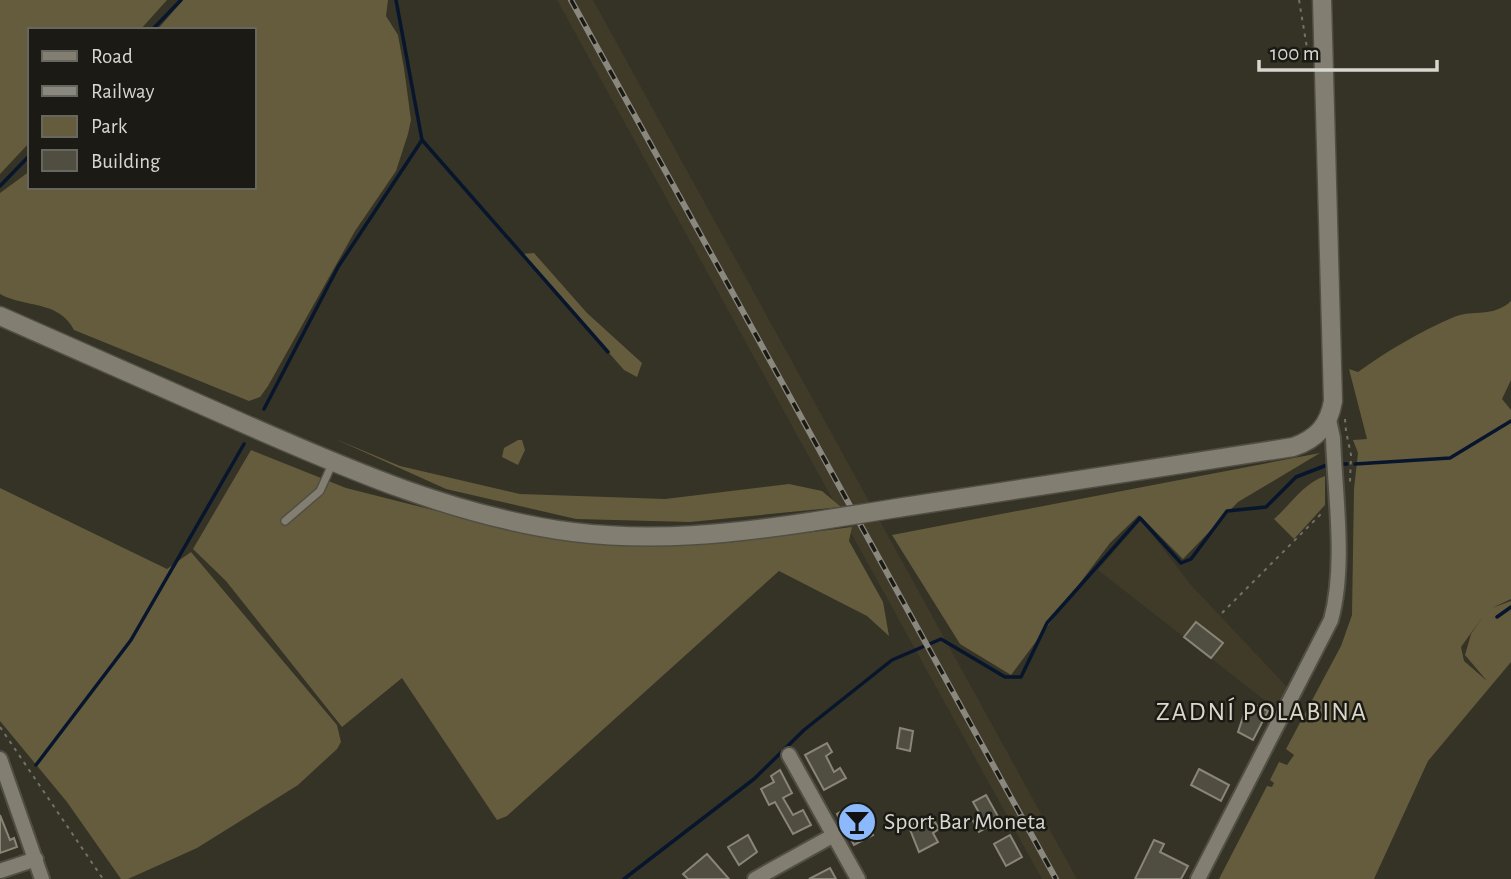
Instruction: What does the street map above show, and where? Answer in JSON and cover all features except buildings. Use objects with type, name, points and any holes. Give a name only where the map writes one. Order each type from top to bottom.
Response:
[{"type":"street","points":[[1198,879],[1327,631],[1336,597],[1333,438],[1336,417],[1333,401],[1322,0]]},
{"type":"street","points":[[0,316],[333,462],[437,502],[535,526],[575,532],[688,536],[810,522],[1293,447],[1313,438],[1336,417]]},
{"type":"street","points":[[789,755],[858,879]]},
{"type":"street","points":[[0,759],[4,762],[43,879]]},
{"type":"street","points":[[755,879],[834,835]]},
{"type":"street","points":[[0,871],[36,859]]},
{"type":"lane","points":[[285,521],[320,491],[333,462]]},
{"type":"path","points":[[1336,417],[1351,455],[1348,492]]},
{"type":"path","points":[[1222,613],[1325,511],[1335,508]]},
{"type":"path","points":[[0,727],[103,879]]},
{"type":"shaded area","points":[[557,0],[593,0],[1077,879],[1042,879]]},
{"type":"shaded area","points":[[1141,520],[1191,585],[1288,688],[1277,710],[1098,570]]},
{"type":"green space","points":[[0,0],[167,0],[142,28],[28,28],[28,144],[0,174]]},
{"type":"green space","points":[[183,0],[388,0],[386,16],[398,35],[411,120],[396,171],[355,231],[268,386],[260,397],[249,401],[74,330],[68,320],[51,309],[0,294],[0,193],[28,172],[28,189],[256,189],[256,28],[159,28]]},
{"type":"green space","points":[[534,253],[587,313],[642,363],[637,377],[624,370],[522,254]]},
{"type":"green space","points":[[1511,301],[1511,380],[1502,399],[1511,410],[1511,599],[1492,608],[1511,601],[1511,662],[1428,761],[1374,879],[1219,879],[1267,786],[1272,787],[1274,783],[1270,780],[1279,762],[1287,765],[1294,755],[1286,749],[1341,646],[1352,615],[1354,489],[1358,453],[1353,440],[1367,439],[1349,369],[1358,372],[1405,342],[1454,317],[1497,310]],"holes":[[[1484,615],[1471,634],[1465,655],[1487,681],[1464,661],[1461,647]]]},
{"type":"green space","points":[[333,438],[400,466],[520,494],[665,499],[789,484],[822,491],[841,507],[690,522],[576,519],[446,489]]},
{"type":"green space","points":[[522,440],[525,450],[518,465],[502,457],[504,448]]},
{"type":"green space","points":[[251,450],[346,488],[508,529],[631,546],[726,543],[852,527],[849,541],[883,602],[889,636],[867,616],[779,571],[507,816],[497,820],[402,678],[342,727],[226,581],[193,549]]},
{"type":"green space","points":[[1320,453],[1238,502],[1183,559],[1139,515],[1110,543],[1011,675],[960,644],[892,535]]},
{"type":"green space","points":[[1325,476],[1325,505],[1294,539],[1274,519],[1304,489]]},
{"type":"green space","points":[[0,488],[167,569],[191,552],[337,725],[341,742],[337,749],[298,785],[197,848],[128,879],[121,879],[67,802],[0,721]]},
{"type":"waterway","points":[[154,28],[181,0]]},
{"type":"waterway","points":[[264,409],[338,267],[422,140],[396,0]]},
{"type":"waterway","points":[[422,140],[608,352]]},
{"type":"waterway","points":[[0,186],[28,157]]},
{"type":"waterway","points":[[1355,464],[1450,458],[1511,421]]},
{"type":"waterway","points":[[36,765],[131,640],[244,444]]},
{"type":"waterway","points":[[1340,464],[1347,464]]},
{"type":"waterway","points":[[624,879],[754,779],[804,730],[892,660],[941,639],[1005,677],[1021,677],[1047,623],[1140,518],[1181,563],[1191,559],[1227,511],[1266,507],[1296,477],[1327,465]]},
{"type":"waterway","points":[[1497,617],[1511,607]]},
{"type":"railway","points":[[571,0],[1056,879]]},
{"type":"place","name":"Sport Bar Moneta","points":[[857,822]]},
{"type":"district","name":"ZADNÍ POLABINA","points":[[1262,712]]}]
